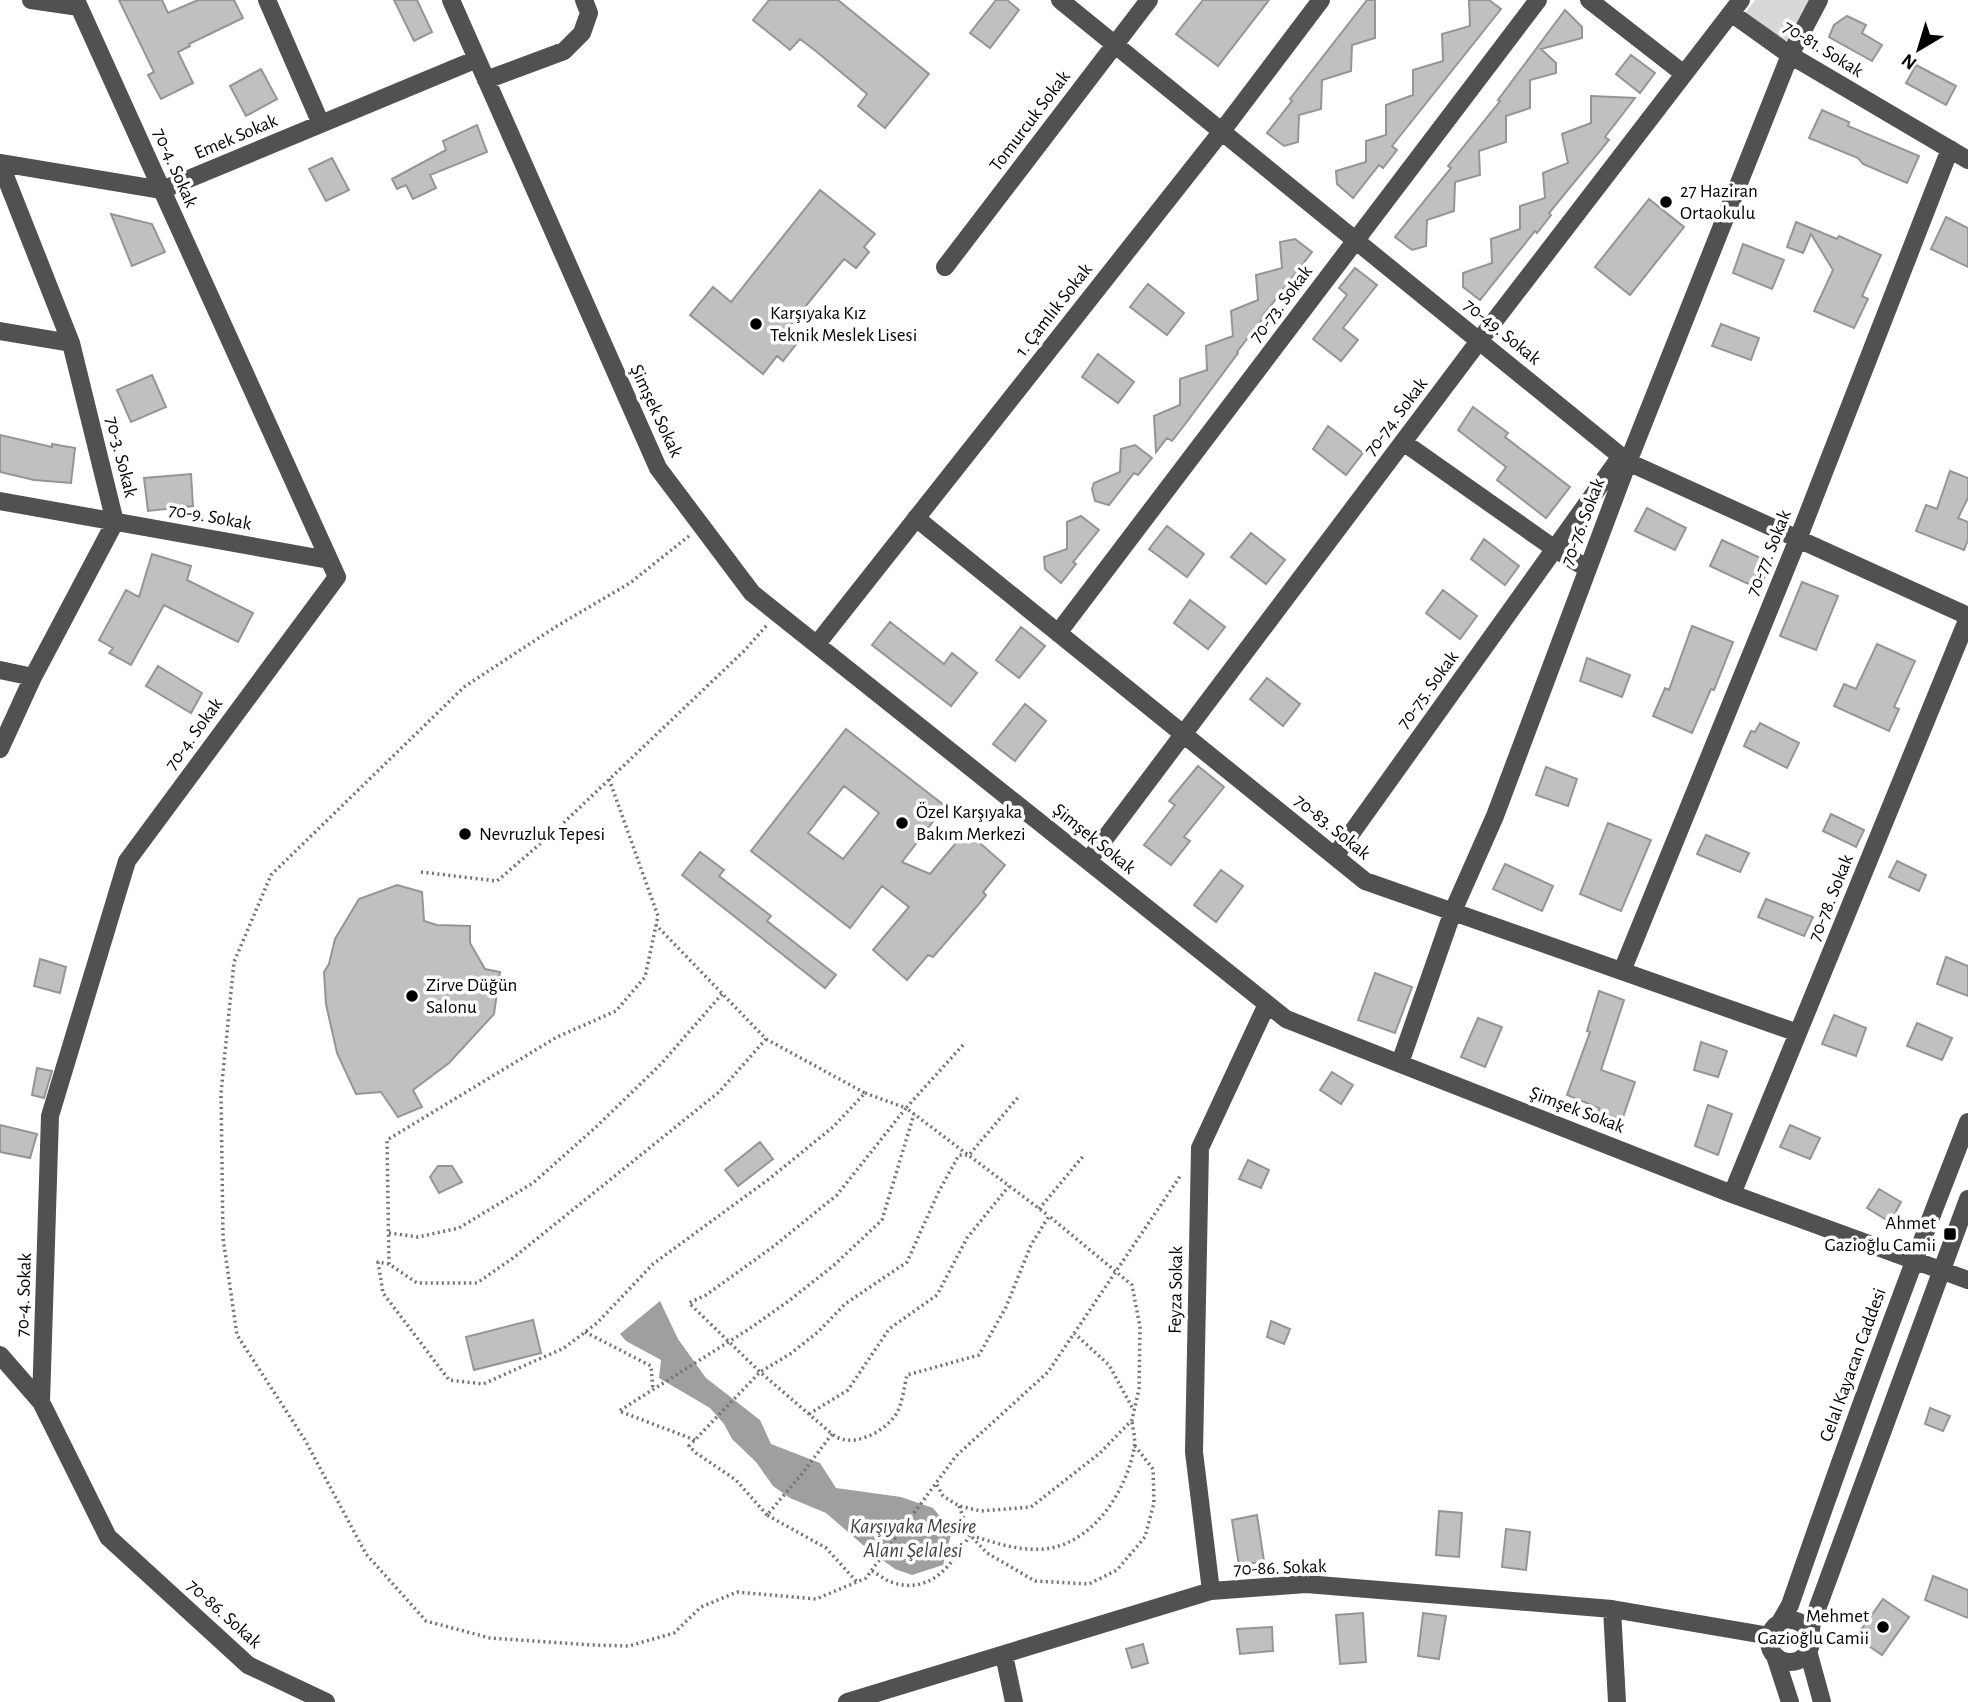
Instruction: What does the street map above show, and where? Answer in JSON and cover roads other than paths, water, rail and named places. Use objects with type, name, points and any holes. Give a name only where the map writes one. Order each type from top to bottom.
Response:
[{"type":"street","points":[[31,0],[77,4]]},
{"type":"street","points":[[267,0],[321,124]]},
{"type":"street","name":"Şimşek Sokak","points":[[451,0],[658,468],[752,593],[1286,1019],[1732,1194],[1968,1280]]},
{"type":"street","points":[[486,80],[564,51],[582,33],[589,13],[584,0]]},
{"type":"street","name":"70-49. Sokak","points":[[1060,0],[1625,459],[1968,617]]},
{"type":"street","name":"Tomurcuk Sokak","points":[[945,267],[1149,0]]},
{"type":"street","name":"1. Çamlık Sokak","points":[[817,644],[1222,131],[1321,0]]},
{"type":"street","name":"70-73. Sokak","points":[[1058,633],[1538,0]]},
{"type":"street","points":[[1588,0],[1684,74]]},
{"type":"street","name":"70-76. Sokak","points":[[1400,1063],[1453,911],[1495,816],[1588,569],[1625,459],[1790,55],[1819,0]]},
{"type":"street","name":"70-4. Sokak","points":[[77,4],[337,577],[127,861],[50,1116],[41,1402],[108,1537]]},
{"type":"street","name":"70-74. Sokak","points":[[1088,861],[1479,341],[1736,7]]},
{"type":"street","name":"70-81. Sokak","points":[[1736,7],[1790,55],[1968,160]]},
{"type":"street","name":"Emek Sokak","points":[[162,190],[477,59]]},
{"type":"street","name":"70-77. Sokak","points":[[1622,971],[1798,539],[1950,149]]},
{"type":"street","points":[[0,163],[162,190]]},
{"type":"street","name":"70-3. Sokak","points":[[0,163],[71,343],[115,522],[33,677],[0,749]]},
{"type":"street","points":[[0,331],[71,343]]},
{"type":"street","points":[[1404,442],[1588,569]]},
{"type":"street","name":"70-75. Sokak","points":[[1335,856],[1555,548],[1625,459]]},
{"type":"street","name":"70-9. Sokak","points":[[0,501],[329,560]]},
{"type":"street","name":"70-83. Sokak","points":[[916,518],[1365,881],[1798,1033]]},
{"type":"street","name":"70-78. Sokak","points":[[1732,1194],[1968,617]]},
{"type":"street","points":[[0,670],[33,677]]},
{"type":"street","name":"Feyza Sokak","points":[[1211,1591],[1194,1452],[1199,1148],[1267,1004]]},
{"type":"street","name":"Celal Kayacan Caddesi","points":[[1774,1630],[1790,1605],[1914,1260],[1968,1122]]},
{"type":"street","points":[[1776,1656],[1785,1661],[1795,1661],[1809,1644],[1812,1623],[1968,1199]]},
{"type":"street","points":[[0,1355],[41,1402]]},
{"type":"street","name":"70-86. Sokak","points":[[108,1537],[247,1665],[326,1702]]},
{"type":"street","name":"70-86. Sokak","points":[[847,1702],[1211,1591],[1306,1584],[1612,1609],[1774,1630]]},
{"type":"street","points":[[1612,1609],[1617,1702]]},
{"type":"street","points":[[1790,1702],[1776,1656],[1770,1647],[1774,1630],[1795,1621],[1804,1626],[1822,1702]]},
{"type":"street","points":[[1004,1655],[1014,1702]]},
{"type":"water","name":"Karşıyaka Mesire Alanı Şelalesi","points":[[660,1301],[678,1339],[706,1378],[760,1420],[771,1444],[820,1463],[836,1488],[901,1497],[933,1508],[952,1531],[943,1565],[912,1575],[895,1569],[826,1513],[790,1498],[773,1486],[756,1462],[732,1439],[724,1424],[710,1408],[659,1378],[661,1360],[626,1341],[620,1334]]},
{"type":"place","name":"27 Haziran Ortaokulu","points":[[1666,202]]},
{"type":"place","name":"Karşıyaka Kız Teknik Meslek Lisesi","points":[[756,324]]},
{"type":"place","name":"Özel Karşıyaka Bakım Merkezi","points":[[902,823]]},
{"type":"place","name":"Nevruzluk Tepesi","points":[[465,834]]},
{"type":"place","name":"Zirve Düğün Salonu","points":[[412,996]]},
{"type":"place","name":"Ahmet Gazioğlu Camii","points":[[1950,1234]]},
{"type":"place","name":"Mehmet Gazioğlu Camii","points":[[1883,1627]]}]
